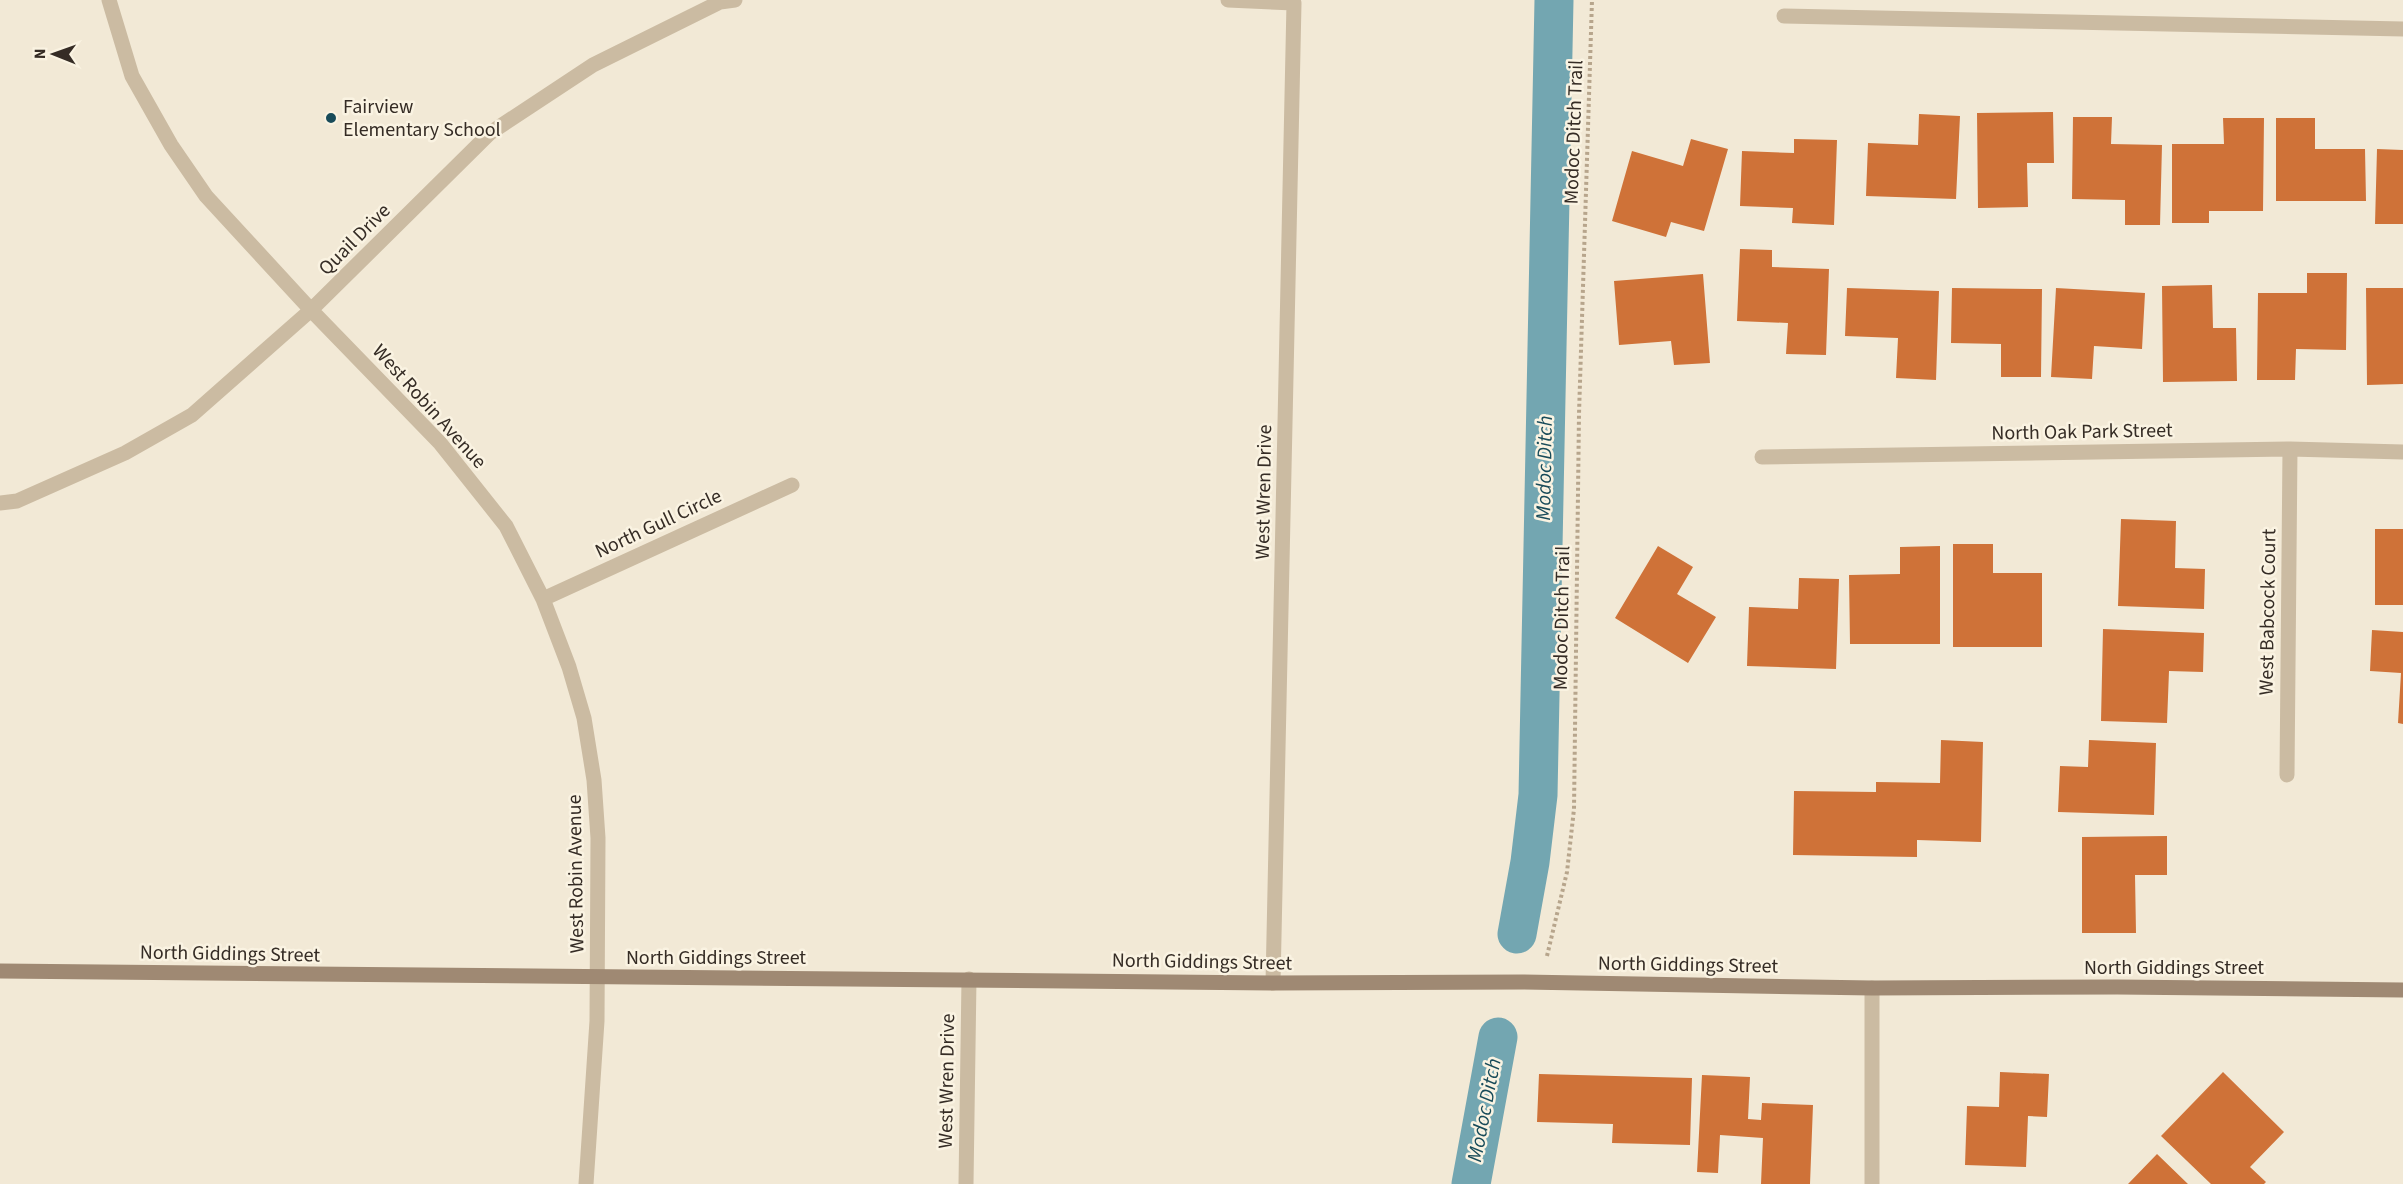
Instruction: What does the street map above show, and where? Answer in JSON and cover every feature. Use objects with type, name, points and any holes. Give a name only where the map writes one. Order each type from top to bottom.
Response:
[{"type":"street","name":"West Robin Avenue","points":[[109,0],[132,76],[171,145],[206,196],[311,310],[441,443],[506,526],[543,599],[584,718],[594,780],[598,838],[597,977],[593,1109],[586,1184]]},
{"type":"street","name":"Quail Drive","points":[[0,503],[17,501],[125,453],[192,415],[311,310],[490,133],[593,65],[720,2],[735,0]]},
{"type":"street","name":"West Wren Drive","points":[[1228,0],[1294,3],[1273,982]]},
{"type":"street","points":[[1784,16],[2403,29]]},
{"type":"street","name":"North Oak Park Street","points":[[1762,457],[2290,449],[2403,452]]},
{"type":"street","name":"West Babcock Court","points":[[2287,775],[2290,449]]},
{"type":"street","name":"North Gull Circle","points":[[543,599],[792,485]]},
{"type":"street","name":"North Giddings Street","points":[[0,971],[1273,982],[1542,982],[1872,988],[2117,987],[2403,990]]},
{"type":"street","name":"West Wren Drive","points":[[966,1184],[969,979]]},
{"type":"street","points":[[1872,988],[1872,1184]]},
{"type":"path","name":"Modoc Ditch Trail","points":[[1542,982],[1550,938],[1567,872],[1574,809],[1579,414],[1592,0]]},
{"type":"building","points":[[2053,112],[2054,163],[2027,163],[2028,207],[1978,208],[1977,113]]},
{"type":"building","points":[[1919,114],[1960,116],[1956,199],[1866,196],[1868,143],[1918,145]]},
{"type":"building","points":[[2073,117],[2112,117],[2111,144],[2162,145],[2160,225],[2125,225],[2125,200],[2072,199]]},
{"type":"building","points":[[2223,118],[2264,118],[2263,211],[2209,211],[2209,223],[2172,223],[2172,144],[2224,144]]},
{"type":"building","points":[[2276,118],[2315,118],[2315,149],[2365,149],[2366,201],[2276,201]]},
{"type":"building","points":[[1691,139],[1728,149],[1704,231],[1671,222],[1666,237],[1612,221],[1632,151],[1683,166]]},
{"type":"building","points":[[1794,139],[1837,140],[1834,225],[1792,223],[1793,208],[1740,206],[1742,151],[1794,153]]},
{"type":"building","points":[[2377,149],[2403,150],[2403,224],[2375,224]]},
{"type":"building","points":[[1740,249],[1772,250],[1772,267],[1829,269],[1826,355],[1786,354],[1788,323],[1737,321]]},
{"type":"building","points":[[2307,273],[2347,273],[2346,350],[2296,349],[2295,380],[2257,380],[2258,293],[2307,293]]},
{"type":"building","points":[[1703,274],[1710,363],[1674,365],[1671,341],[1619,345],[1614,281]]},
{"type":"building","points":[[2212,285],[2213,328],[2236,328],[2237,381],[2163,382],[2162,286]]},
{"type":"building","points":[[1847,288],[1939,291],[1936,380],[1896,378],[1898,338],[1845,336]]},
{"type":"building","points":[[1952,288],[2042,289],[2041,377],[2001,377],[2001,344],[1951,343]]},
{"type":"building","points":[[2056,288],[2145,293],[2142,349],[2094,346],[2092,379],[2051,377]]},
{"type":"building","points":[[2366,288],[2403,288],[2403,384],[2367,385]]},
{"type":"building","points":[[2121,519],[2176,521],[2175,568],[2205,569],[2204,609],[2118,606]]},
{"type":"building","points":[[2375,529],[2403,529],[2403,605],[2375,605]]},
{"type":"building","points":[[1953,544],[1993,544],[1993,573],[2042,573],[2042,647],[1953,647]]},
{"type":"building","points":[[1658,546],[1693,567],[1677,594],[1716,617],[1688,663],[1615,618]]},
{"type":"building","points":[[1940,546],[1940,644],[1850,644],[1849,575],[1900,574],[1900,547]]},
{"type":"building","points":[[1799,578],[1839,579],[1836,669],[1747,666],[1749,607],[1798,609]]},
{"type":"building","points":[[2103,629],[2204,633],[2203,672],[2169,671],[2167,723],[2101,721]]},
{"type":"building","points":[[2372,630],[2403,632],[2403,724],[2398,723],[2401,673],[2370,671]]},
{"type":"building","points":[[1941,740],[1983,742],[1981,842],[1917,840],[1917,857],[1793,855],[1794,791],[1876,792],[1876,782],[1940,783]]},
{"type":"building","points":[[2089,740],[2156,743],[2154,815],[2058,812],[2060,766],[2088,767]]},
{"type":"building","points":[[2167,836],[2167,875],[2135,875],[2136,933],[2082,933],[2082,837]]},
{"type":"building","points":[[2000,1072],[2049,1074],[2047,1117],[2028,1116],[2026,1167],[1965,1165],[1967,1106],[1999,1107]]},
{"type":"building","points":[[2223,1072],[2284,1132],[2250,1167],[2266,1182],[2264,1184],[2211,1184],[2161,1136]]},
{"type":"building","points":[[1539,1074],[1692,1078],[1690,1145],[1612,1143],[1613,1124],[1537,1122]]},
{"type":"building","points":[[1702,1075],[1750,1077],[1748,1119],[1761,1120],[1762,1103],[1813,1105],[1810,1184],[1761,1184],[1763,1138],[1720,1135],[1718,1173],[1697,1172]]},
{"type":"building","points":[[2157,1154],[2188,1184],[2128,1184]]},
{"type":"waterway","name":"Modoc Ditch","points":[[1517,934],[1530,862],[1538,795],[1554,0]]},
{"type":"waterway","name":"Modoc Ditch","points":[[1471,1184],[1498,1037]]},
{"type":"place","name":"Fairview Elementary School","points":[[331,118]]}]
